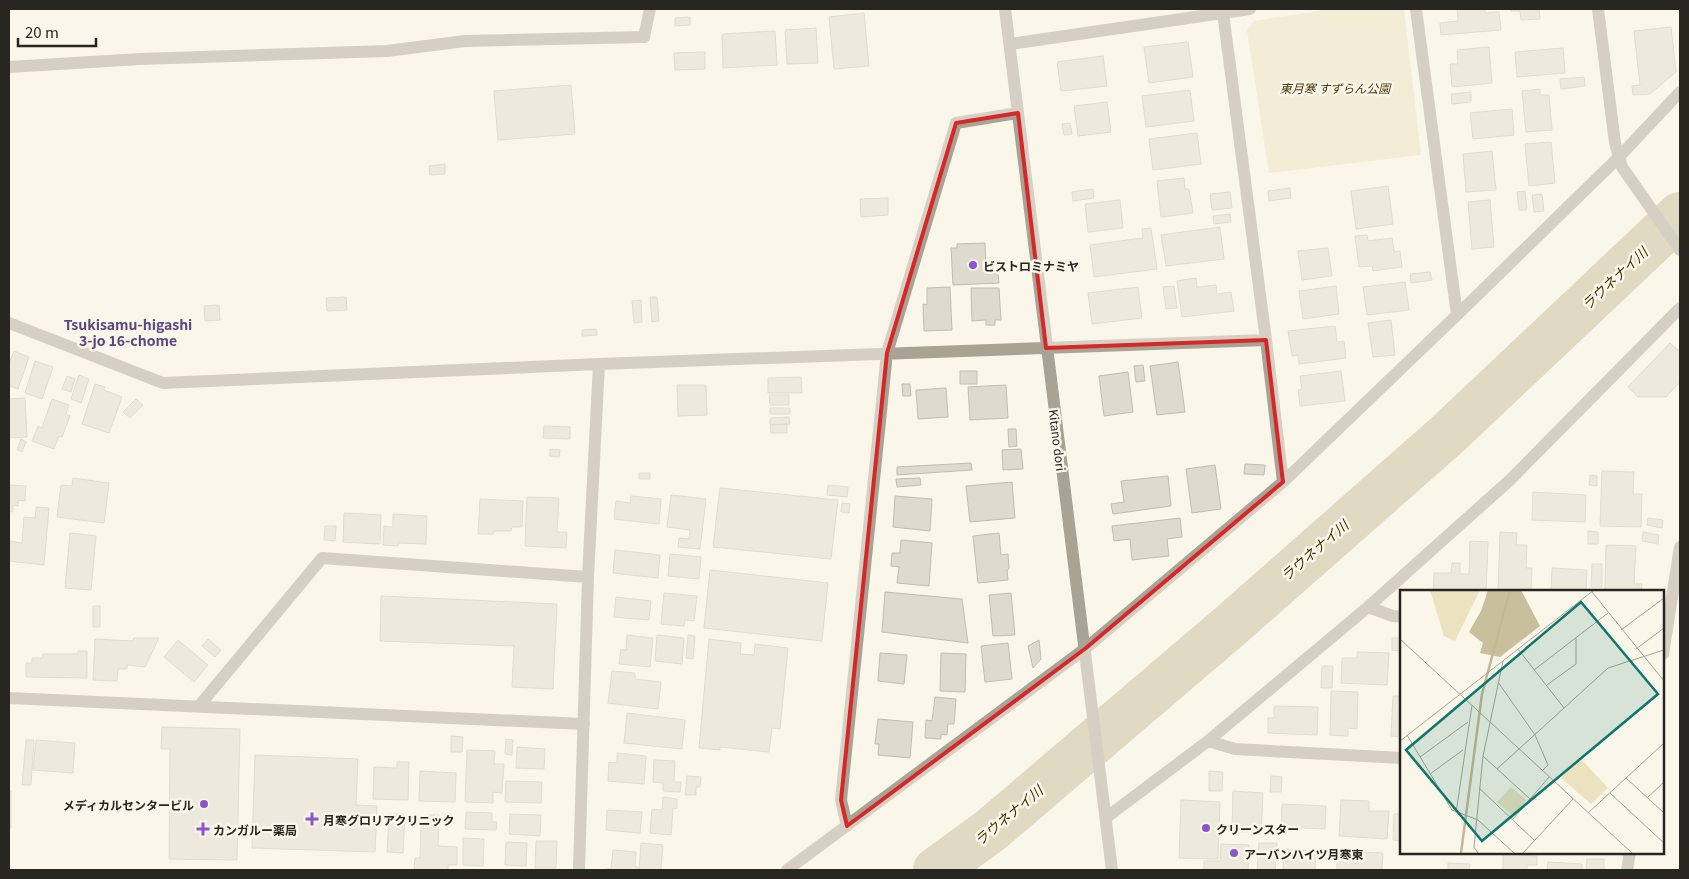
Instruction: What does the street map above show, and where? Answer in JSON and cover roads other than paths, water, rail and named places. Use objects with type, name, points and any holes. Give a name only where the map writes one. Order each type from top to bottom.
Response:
[{"type":"street","points":[[9,67],[140,59],[387,51],[464,41],[644,37],[650,9]]},
{"type":"street","name":"Kitano dori","points":[[1006,9],[1046,348],[1088,662],[1112,870]]},
{"type":"street","points":[[1010,44],[1250,9]]},
{"type":"street","points":[[1416,9],[1457,315]]},
{"type":"street","points":[[1598,9],[1614,144],[1622,167],[1680,250]]},
{"type":"street","points":[[1223,13],[1266,340],[1282,482]]},
{"type":"street","points":[[788,870],[1086,648],[1282,482],[1619,157],[1680,92]]},
{"type":"street","points":[[847,826],[841,800],[887,353],[956,123],[1018,113]]},
{"type":"street","points":[[1107,817],[1208,741],[1368,607],[1510,480],[1680,308]]},
{"type":"street","points":[[9,323],[163,383],[599,364],[1266,340]]},
{"type":"street","points":[[579,870],[588,577],[599,364]]},
{"type":"street","points":[[1664,641],[1680,547]]},
{"type":"street","points":[[200,706],[322,558],[588,577]]},
{"type":"street","points":[[1368,607],[1400,617]]},
{"type":"street","points":[[9,698],[584,724]]},
{"type":"street","points":[[1208,741],[1235,749],[1400,758]]},
{"type":"street","points":[[1627,870],[1630,854]]},
{"type":"waterway","name":"ラウネナイ川","points":[[936,870],[991,830],[1230,626],[1447,435],[1680,215]]},
{"type":"place","name":"ビストロミナミヤ","points":[[973,265]]},
{"type":"place","name":"メディカルセンタービル","points":[[204,804]]},
{"type":"place","name":"月寒グロリアクリニック","points":[[312,819]]},
{"type":"place","name":"クリーンスター","points":[[1206,828]]},
{"type":"place","name":"カンガルー薬局","points":[[203,829]]},
{"type":"place","name":"アーバンハイツ月寒東","points":[[1234,853]]},
{"type":"district","name":"Tsukisamu-higashi 3-jo 16-chome","points":[[128,332]]},
{"type":"park label","name":"東月寒 すずらん公園","points":[[1335,87]]}]
